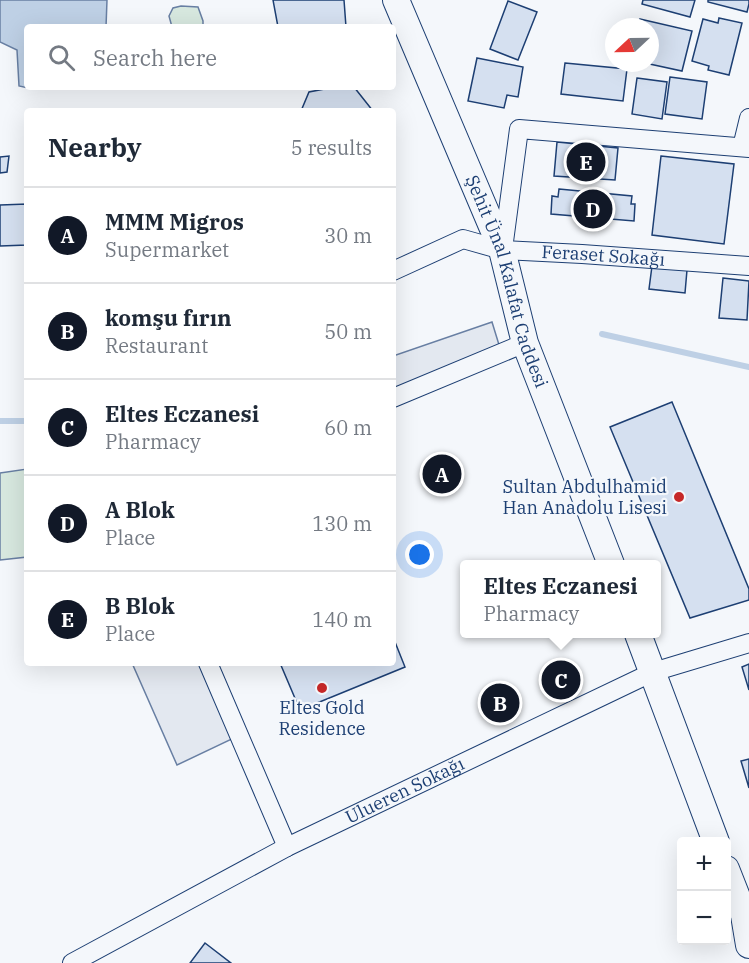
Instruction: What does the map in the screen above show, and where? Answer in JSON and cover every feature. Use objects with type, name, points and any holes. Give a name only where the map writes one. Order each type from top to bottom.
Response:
[{"type":"street","name":"Şehit Ünal Kalafat Caddesi","points":[[396,0],[502,250],[525,343],[609,560]]},
{"type":"street","points":[[502,250],[519,129],[746,147],[749,118]]},
{"type":"street","name":"Feraset Sokağı","points":[[396,270],[463,239],[502,250],[749,266]]},
{"type":"street","points":[[396,397],[525,343]]},
{"type":"street","points":[[640,638],[714,837]]},
{"type":"street","name":"Ulueren Sokağı","points":[[72,963],[287,847],[652,672],[749,643]]},
{"type":"street","points":[[209,666],[287,847]]},
{"type":"street","points":[[731,882],[744,915],[749,945]]},
{"type":"shaded area","points":[[198,7],[203,24],[171,24],[169,16],[173,8]]},
{"type":"shaded area","points":[[492,322],[500,348],[396,388],[396,355]]},
{"type":"shaded area","points":[[24,469],[24,557],[0,560],[0,473]]},
{"type":"shaded area","points":[[133,666],[202,666],[234,738],[177,765]]},
{"type":"water","points":[[0,0],[107,0],[106,24],[24,24],[24,87],[19,86],[17,50],[0,42]]},
{"type":"building","points":[[273,0],[344,0],[346,24],[277,24]]},
{"type":"building","points":[[643,0],[695,0],[690,17],[642,4]]},
{"type":"building","points":[[708,0],[749,0],[749,4],[747,12],[708,2]]},
{"type":"building","points":[[508,1],[537,12],[518,60],[490,49]]},
{"type":"building","points":[[719,18],[742,23],[729,75],[708,70],[709,66],[692,61],[703,19],[718,23]]},
{"type":"building","points":[[659,23],[692,31],[682,71],[659,66]]},
{"type":"building","points":[[477,58],[523,67],[518,97],[507,95],[504,108],[468,101]]},
{"type":"building","points":[[565,63],[605,67],[605,72],[627,72],[623,101],[561,94]]},
{"type":"building","points":[[670,77],[707,82],[702,119],[665,114]]},
{"type":"building","points":[[637,78],[667,82],[662,119],[632,114]]},
{"type":"building","points":[[356,90],[371,108],[302,108],[309,92]]},
{"type":"building","points":[[557,142],[618,148],[615,180],[554,176]]},
{"type":"building","points":[[9,156],[7,172],[0,173],[0,157]]},
{"type":"building","points":[[661,156],[734,164],[724,244],[652,235]]},
{"type":"building","points":[[559,189],[632,196],[631,204],[635,204],[634,221],[551,214],[552,196],[558,197]]},
{"type":"building","points":[[24,204],[24,245],[0,246],[0,205]]},
{"type":"building","points":[[652,266],[687,270],[685,293],[649,289]]},
{"type":"building","points":[[723,278],[749,281],[747,320],[719,318]]},
{"type":"building","name":"Sultan Abdulhamid Han Anadolu Lisesi","points":[[672,402],[749,589],[749,600],[690,618],[610,427]]},
{"type":"building","name":"Eltes Gold Residence","points":[[396,644],[405,667],[300,710],[281,666],[396,666]]},
{"type":"building","points":[[749,664],[749,690],[742,667]]},
{"type":"building","points":[[749,759],[749,788],[741,761]]},
{"type":"building","points":[[205,943],[231,963],[190,963]]},
{"type":"waterway","points":[[602,334],[749,367]]},
{"type":"waterway","points":[[0,421],[24,421]]},
{"type":"place","name":"B Blok","points":[[586,162]]},
{"type":"place","name":"A Blok","points":[[593,209]]},
{"type":"place","name":"MMM Migros","points":[[442,474]]},
{"type":"place","name":"Sultan Abdulhamid Han Anadolu Lisesi","points":[[679,497]]},
{"type":"place","name":"Eltes Eczanesi","points":[[561,680]]},
{"type":"place","name":"Eltes Gold Residence","points":[[322,688]]},
{"type":"place","name":"komşu fırın","points":[[500,703]]}]
